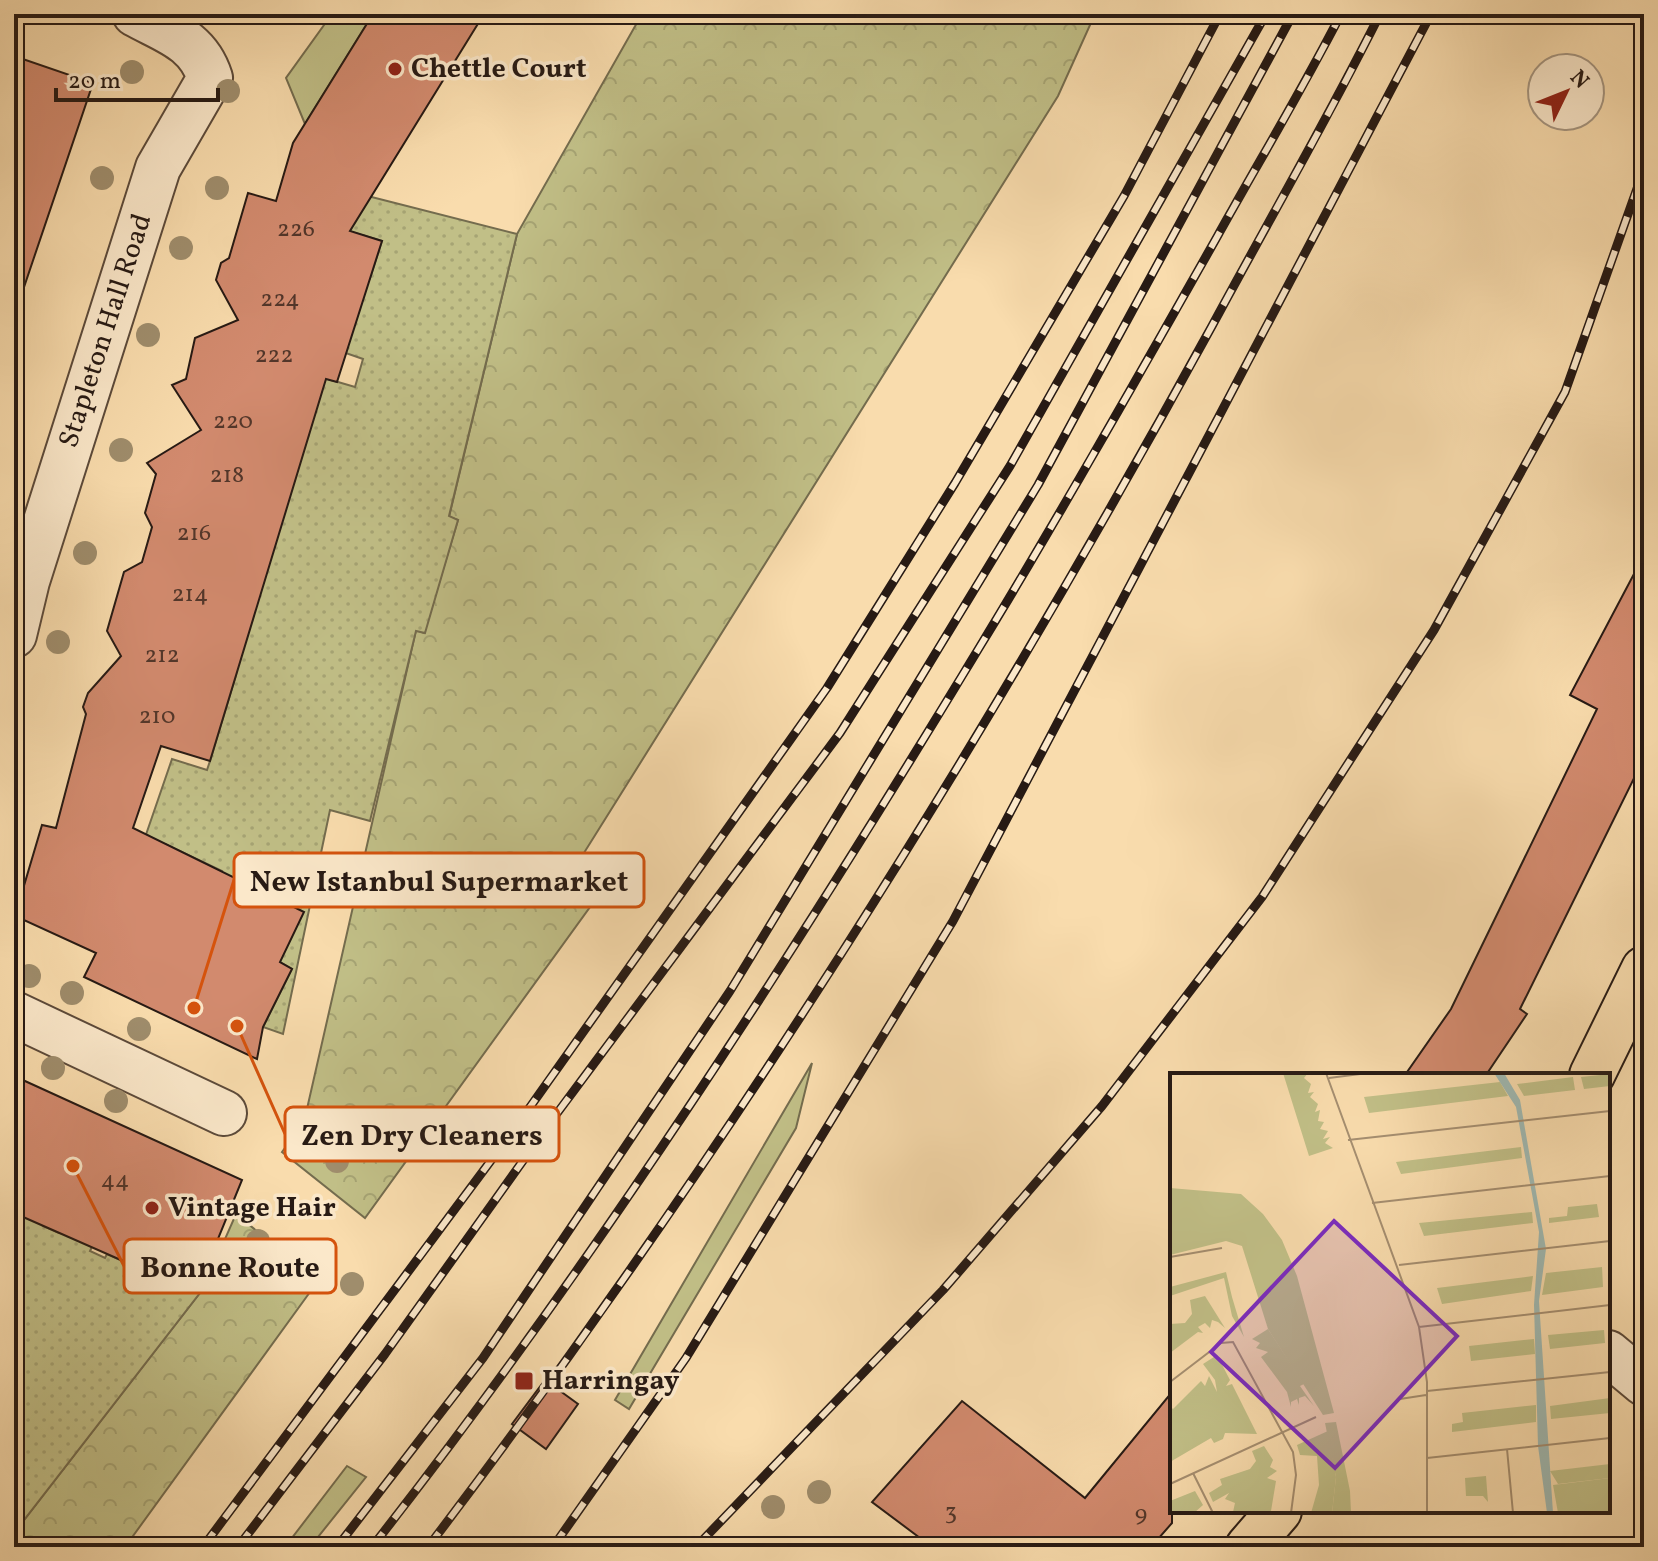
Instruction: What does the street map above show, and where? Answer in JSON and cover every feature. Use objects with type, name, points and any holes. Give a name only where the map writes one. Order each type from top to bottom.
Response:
[{"type":"main road","points":[[1593,1073],[1644,969]]},
{"type":"main road","points":[[1248,1547],[1277,1513]]},
{"type":"street","name":"Stapleton Hall Road","points":[[14,635],[27,581],[158,168],[210,78],[203,57],[188,43],[135,14]]},
{"type":"street","points":[[14,1014],[224,1113]]},
{"type":"street","points":[[1610,1355],[1644,1383]]},
{"type":"green space","points":[[332,14],[373,14],[305,124],[286,78]]},
{"type":"green space","points":[[642,14],[1095,14],[1058,96],[577,864],[603,889],[365,1218],[282,1152],[304,1122],[416,630],[424,633],[458,520],[449,517],[517,234]]},
{"type":"green space","points":[[348,191],[517,234],[449,516],[458,520],[425,633],[416,631],[370,821],[330,810],[283,1034],[263,1027],[292,969],[280,962],[271,897],[274,889],[246,875],[219,931],[199,921],[222,871],[165,844],[129,884],[172,759],[207,770],[210,761],[236,675],[287,367],[355,387],[363,359],[334,349],[370,278],[382,241],[338,228]]},
{"type":"green space","points":[[812,1063],[796,1128],[629,1409],[615,1400]]},
{"type":"green space","points":[[14,1200],[47,1216],[43,1226],[59,1233],[96,1238],[90,1251],[105,1258],[107,1254],[147,1272],[152,1262],[200,1283],[203,1289],[14,1533]]},
{"type":"green space","points":[[236,1214],[318,1281],[125,1547],[14,1547],[14,1533],[203,1289]]},
{"type":"green space","points":[[347,1466],[366,1477],[310,1547],[285,1547]]},
{"type":"building","points":[[373,14],[484,14],[350,231],[382,241],[337,382],[326,379],[210,761],[161,746],[133,828],[304,912],[280,962],[292,969],[263,1027],[257,1059],[84,977],[96,953],[15,916],[42,825],[56,828],[86,714],[83,707],[88,693],[121,656],[107,631],[124,572],[142,562],[152,527],[145,513],[156,474],[147,463],[201,430],[172,385],[186,379],[195,338],[238,320],[216,280],[221,263],[229,258],[248,193],[276,201],[293,143]]},
{"type":"building","points":[[14,56],[93,83],[22,293],[14,291]]},
{"type":"building","points":[[1644,555],[1644,758],[1520,1009],[1527,1014],[1487,1073],[1406,1073],[1451,1009],[1597,709],[1570,695]]},
{"type":"building","points":[[14,1076],[242,1180],[200,1283],[152,1262],[148,1272],[14,1213]]},
{"type":"building","points":[[545,1380],[578,1404],[546,1449],[512,1424]]},
{"type":"building","points":[[1170,1394],[1172,1523],[1151,1547],[932,1547],[872,1502],[962,1401],[1085,1498]]},
{"type":"railway","points":[[203,1547],[513,1131],[827,688],[955,483],[1124,196],[1220,14]]},
{"type":"railway","points":[[238,1547],[385,1354],[555,1116],[840,733],[1010,466],[1266,14]]},
{"type":"railway","points":[[337,1547],[483,1358],[730,991],[1038,485],[1293,14]]},
{"type":"railway","points":[[372,1547],[535,1330],[613,1219],[837,879],[1070,495],[1341,14]]},
{"type":"railway","points":[[428,1547],[642,1253],[744,1103],[939,798],[1123,485],[1380,14]]},
{"type":"railway","points":[[553,1547],[686,1358],[953,921],[1431,14]]},
{"type":"railway","points":[[696,1547],[943,1290],[1102,1106],[1262,897],[1434,630],[1565,392],[1644,169]]},
{"type":"place","name":"Chettle Court","points":[[395,69]]},
{"type":"place","name":"New Istanbul Supermarket","points":[[194,1008]]},
{"type":"place","name":"Zen Dry Cleaners","points":[[237,1026]]},
{"type":"place","name":"Bonne Route","points":[[73,1166]]},
{"type":"place","name":"Vintage Hair","points":[[152,1208]]},
{"type":"place","name":"Harringay","points":[[524,1381]]}]
